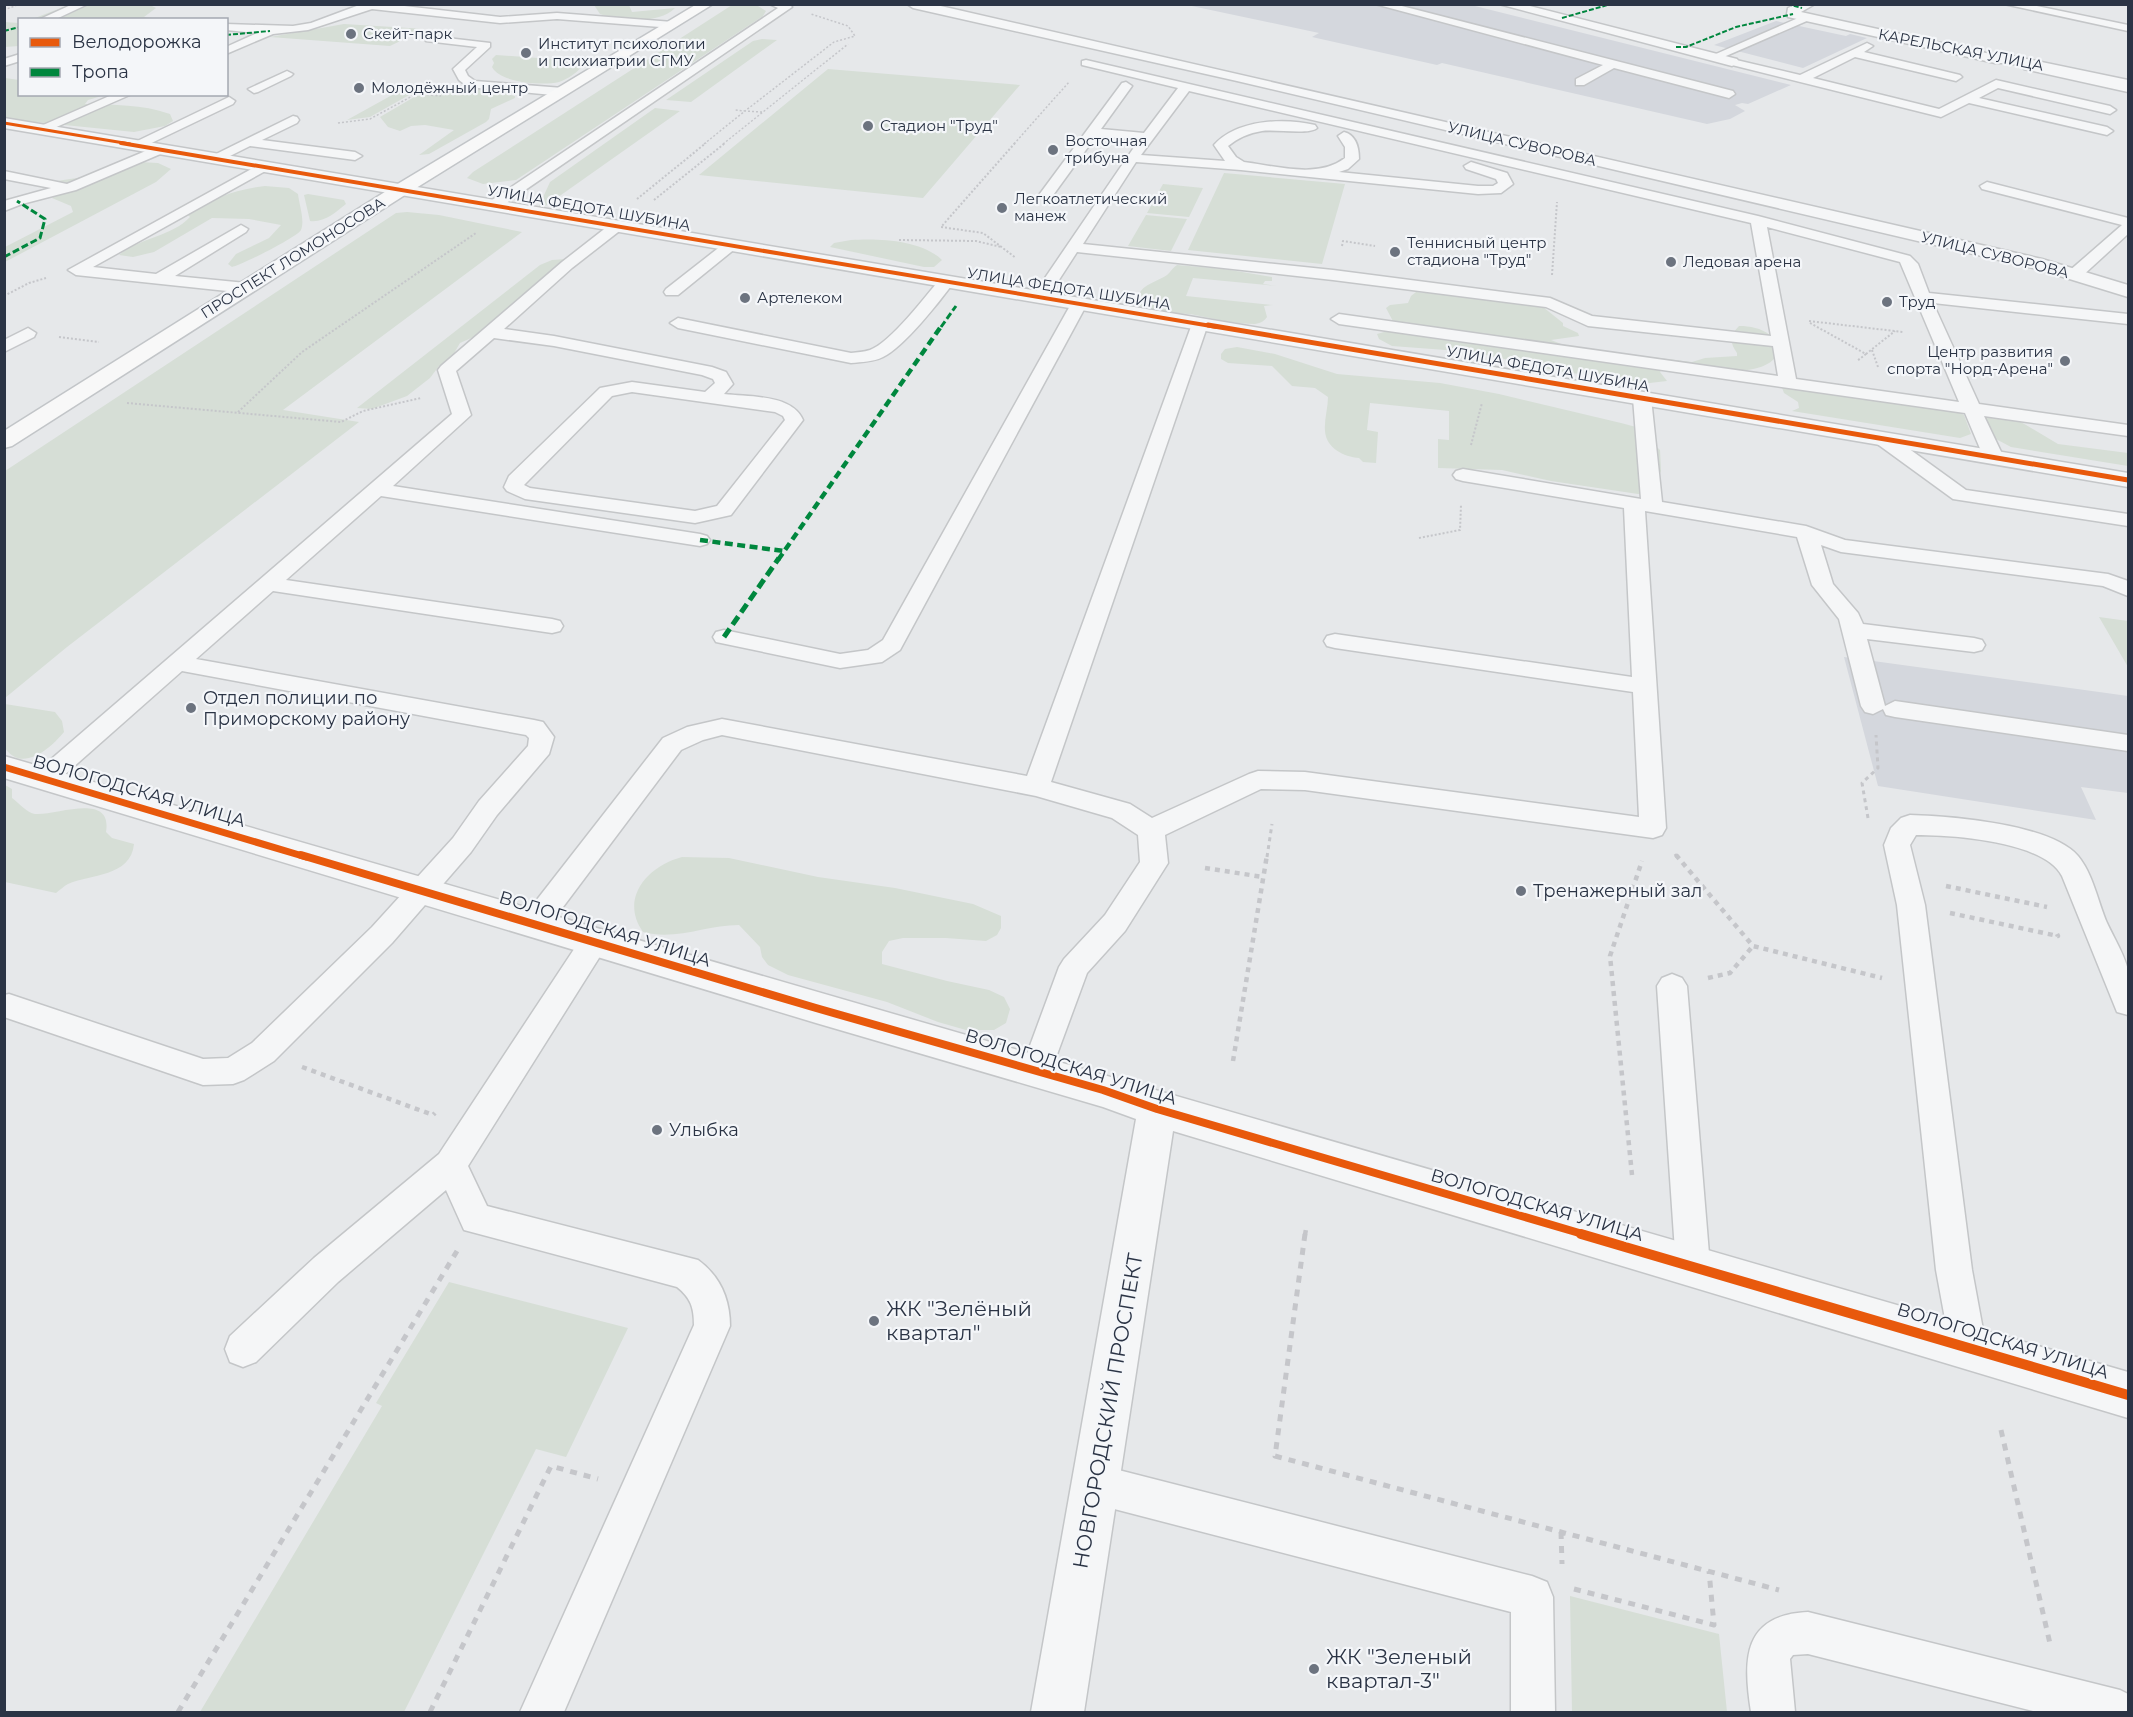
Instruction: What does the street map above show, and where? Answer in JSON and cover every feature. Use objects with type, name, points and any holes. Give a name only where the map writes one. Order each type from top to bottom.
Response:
[{"type":"main road","name":"ПРОСПЕКТ ЛОМОНОСОВА","points":[[4,441],[402,189],[707,4]]},
{"type":"street","name":"УЛИЦА СУВОРОВА","points":[[913,4],[2042,265],[2119,289]]},
{"type":"street","points":[[1505,4],[1732,62]]},
{"type":"street","name":"КАРЕЛЬСКАЯ УЛИЦА","points":[[1802,12],[1995,59],[2023,62],[2128,84]]},
{"type":"street","name":"УЛИЦА ФЕДОТА ШУБИНА","points":[[4,123],[2128,480]]},
{"type":"street","name":"ВОЛОГОДСКАЯ УЛИЦА","points":[[4,767],[594,942],[1037,1070],[1158,1109],[2128,1395]]},
{"type":"street","name":"НОВГОРОДСКИЙ ПРОСПЕКТ","points":[[1057,1713],[1158,1109]]},
{"type":"lane","points":[[48,18],[83,4]]},
{"type":"lane","points":[[774,4],[787,7]]},
{"type":"lane","points":[[1380,4],[1729,94]]},
{"type":"lane","points":[[2009,4],[2128,28]]},
{"type":"lane","points":[[228,27],[270,31],[312,26],[351,9],[372,6],[500,20],[557,16],[673,24]]},
{"type":"lane","points":[[494,205],[787,7]]},
{"type":"lane","points":[[1714,57],[1802,12]]},
{"type":"lane","points":[[516,32],[557,16]]},
{"type":"lane","points":[[1418,26],[1436,19]]},
{"type":"lane","points":[[228,50],[270,31]]},
{"type":"lane","points":[[430,39],[491,43],[459,69],[463,78],[472,84],[563,92]]},
{"type":"lane","points":[[1802,79],[1867,46]]},
{"type":"lane","points":[[1853,53],[1956,77]]},
{"type":"lane","points":[[4,63],[18,57]]},
{"type":"lane","points":[[1732,62],[1941,113],[1996,84],[2110,110]]},
{"type":"lane","points":[[2023,62],[2028,68],[2128,90]]},
{"type":"lane","points":[[1086,63],[1758,220],[1905,259],[1910,264],[1939,337],[1994,458]]},
{"type":"lane","points":[[1580,82],[1613,64]]},
{"type":"lane","points":[[254,89],[287,74]]},
{"type":"lane","points":[[1046,195],[1126,86]]},
{"type":"lane","points":[[1040,297],[1132,158],[1186,86]]},
{"type":"lane","points":[[40,129],[121,96]]},
{"type":"lane","points":[[1967,99],[2107,131]]},
{"type":"lane","points":[[136,145],[228,101]]},
{"type":"lane","points":[[215,158],[293,120]]},
{"type":"lane","points":[[1132,158],[1242,166],[1478,190],[1496,190],[1506,184],[1502,176],[1486,169],[1344,136],[1290,126],[1248,129],[1230,136],[1221,145],[1231,160],[1242,166]]},
{"type":"lane","points":[[1092,132],[1148,137]]},
{"type":"lane","points":[[1320,174],[1343,166],[1352,159],[1353,147],[1344,136]]},
{"type":"lane","points":[[248,142],[355,156]]},
{"type":"lane","points":[[4,207],[17,201],[72,187],[160,149]]},
{"type":"lane","points":[[76,270],[264,166]]},
{"type":"lane","points":[[4,175],[72,187]]},
{"type":"lane","points":[[1987,186],[2128,222]]},
{"type":"lane","points":[[1758,220],[1788,383]]},
{"type":"lane","points":[[44,779],[462,415],[447,370],[567,265],[617,226]]},
{"type":"lane","points":[[2074,275],[2128,227]]},
{"type":"lane","points":[[160,278],[241,229]]},
{"type":"lane","points":[[672,292],[731,245]]},
{"type":"lane","points":[[1074,247],[1333,275],[1550,303],[1588,321],[1781,342]]},
{"type":"lane","points":[[76,270],[246,288]]},
{"type":"lane","points":[[678,323],[851,358],[869,356],[880,352],[890,343],[946,282]]},
{"type":"lane","points":[[2103,316],[2119,289]]},
{"type":"lane","points":[[1924,297],[2128,319]]},
{"type":"lane","points":[[724,637],[840,662],[874,657],[892,645],[1079,304]]},
{"type":"lane","points":[[1339,319],[2128,431]]},
{"type":"lane","points":[[1036,787],[1200,324]]},
{"type":"lane","points":[[4,330],[28,333]]},
{"type":"lane","points":[[490,332],[554,341],[706,370],[720,376],[724,384],[709,398]]},
{"type":"lane","points":[[4,347],[28,333]]},
{"type":"lane","points":[[632,387],[709,398],[779,406],[791,413],[794,420],[724,511],[695,517],[525,493],[514,488],[516,480],[606,392],[632,387]]},
{"type":"lane","points":[[1151,830],[1258,780],[1305,781],[1653,828],[1645,686],[1642,398]]},
{"type":"lane","points":[[1883,439],[1960,495],[2128,520]]},
{"type":"lane","points":[[1463,475],[1806,532],[1841,546],[2108,580],[2128,589]]},
{"type":"lane","points":[[376,489],[700,540]]},
{"type":"lane","points":[[1806,532],[1823,585],[1850,618],[1884,707],[2128,742]]},
{"type":"lane","points":[[268,584],[552,626]]},
{"type":"lane","points":[[1853,630],[1974,645]]},
{"type":"lane","points":[[1335,641],[1645,686]]},
{"type":"lane","points":[[9,1006],[203,1072],[233,1071],[263,1052],[382,935],[540,748],[542,737],[534,728],[178,663]]},
{"type":"lane","points":[[535,923],[672,744],[696,733],[722,727],[1036,787],[1121,812],[1151,830]]},
{"type":"lane","points":[[1968,1346],[1954,1270],[1908,891],[1897,845],[1900,835],[1910,825],[1932,824],[2024,839],[2047,848],[2067,862],[2079,885],[2128,1003]]},
{"type":"lane","points":[[1037,1070],[1074,967],[1115,924],[1154,863],[1151,830]]},
{"type":"lane","points":[[243,1349],[326,1270],[451,1166],[594,942]]},
{"type":"lane","points":[[1672,986],[1693,1266]]},
{"type":"lane","points":[[451,1166],[476,1219],[686,1272],[699,1280],[708,1293],[713,1309],[712,1326],[542,1713]]},
{"type":"lane","points":[[1095,1484],[1532,1598],[1533,1713]]},
{"type":"lane","points":[[1773,1713],[1768,1663],[1770,1648],[1778,1639],[1791,1632],[1808,1633],[2108,1711]]},
{"type":"path","points":[[4,10],[20,4]]},
{"type":"path","points":[[632,203],[834,42],[855,36],[848,26],[787,7]]},
{"type":"path","points":[[654,200],[848,44]]},
{"type":"path","points":[[1016,258],[983,233],[941,227],[1086,63]]},
{"type":"path","points":[[735,110],[763,112]]},
{"type":"path","points":[[1550,303],[1559,174]]},
{"type":"path","points":[[237,412],[302,352],[482,229]]},
{"type":"path","points":[[893,240],[976,242],[1002,247]]},
{"type":"path","points":[[4,296],[29,283],[76,270]]},
{"type":"path","points":[[1866,354],[1804,320],[1939,337]]},
{"type":"path","points":[[1823,388],[1895,331]]},
{"type":"path","points":[[28,333],[108,343]]},
{"type":"path","points":[[117,402],[341,422],[363,411],[454,392]]},
{"type":"path","points":[[1419,538],[1460,530],[1463,475],[1482,401]]},
{"type":"path","points":[[1233,1061],[1272,824]]},
{"type":"path","points":[[1653,828],[1753,946],[1920,988]]},
{"type":"path","points":[[1632,1175],[1610,956],[1653,828]]},
{"type":"path","points":[[1204,867],[1263,877]]},
{"type":"path","points":[[1908,891],[2048,907],[2051,916]]},
{"type":"path","points":[[1908,891],[2058,936],[2055,926]]},
{"type":"path","points":[[1672,986],[1730,973],[1753,946]]},
{"type":"path","points":[[263,1052],[433,1115],[440,1106]]},
{"type":"path","points":[[178,1713],[476,1219]]},
{"type":"path","points":[[1306,1229],[1275,1455],[1790,1593]]},
{"type":"path","points":[[2001,1430],[2052,1653]]},
{"type":"path","points":[[430,1713],[551,1466],[640,1491]]},
{"type":"path","points":[[1562,1586],[1714,1625],[1709,1571]]},
{"type":"shaded area","points":[[71,4],[150,5],[156,8],[144,17],[152,18],[35,18]]},
{"type":"shaded area","points":[[594,5],[629,5],[632,12],[675,8],[661,17],[642,20],[606,16],[600,14]]},
{"type":"shaded area","points":[[732,5],[758,6],[766,11],[763,16],[516,180],[483,184],[467,178],[473,172]]},
{"type":"shaded area","points":[[1187,5],[1471,5],[1791,85],[1748,104],[1735,105],[1745,111],[1730,119],[1707,124],[1442,63],[1437,65],[1312,37],[1319,33]]},
{"type":"shaded area","points":[[1776,21],[1846,36],[1850,34],[1867,38],[1803,68],[1714,45]]},
{"type":"shaded area","points":[[4,22],[18,23],[18,46],[5,47]]},
{"type":"shaded area","name":"Скейт-парк","points":[[344,24],[425,29],[390,46],[270,37]]},
{"type":"shaded area","points":[[777,40],[691,102],[666,100],[753,41]]},
{"type":"shaded area","points":[[496,55],[551,59],[583,65],[572,75],[559,82],[543,84],[522,82],[504,77],[492,67],[494,63],[492,59]]},
{"type":"shaded area","points":[[828,69],[1020,85],[923,198],[699,175]]},
{"type":"shaded area","points":[[5,78],[18,80],[18,96],[102,96],[88,100],[85,104],[149,108],[170,114],[173,121],[165,126],[134,132],[5,119]]},
{"type":"shaded area","points":[[403,89],[418,90],[370,117],[347,120]]},
{"type":"shaded area","points":[[466,89],[488,89],[515,96],[515,98],[491,109],[486,122],[429,154],[419,155],[454,130],[425,125],[411,126],[400,131],[388,127],[380,117],[416,96]]},
{"type":"shaded area","points":[[655,108],[680,111],[544,207],[539,206],[550,182]]},
{"type":"shaded area","points":[[140,162],[158,163],[171,169],[156,182],[5,262],[5,247],[73,212],[71,206],[52,198],[54,196],[50,182],[77,178]]},
{"type":"shaded area","points":[[1224,173],[1345,184],[1322,264],[1188,250]]},
{"type":"shaded area","points":[[1163,184],[1203,188],[1189,217],[1147,213]]},
{"type":"shaded area","points":[[265,186],[289,188],[298,194],[302,217],[301,230],[246,262],[232,267],[228,264],[236,254],[269,238],[281,225],[249,219],[212,218],[154,252],[133,257],[119,255],[137,244],[174,229],[190,217],[189,212],[207,202],[235,192]]},
{"type":"shaded area","points":[[304,195],[344,200],[346,204],[325,219],[310,221]]},
{"type":"shaded area","points":[[396,213],[439,215],[522,232],[283,410],[359,422],[67,647],[5,698],[5,471]]},
{"type":"shaded area","points":[[1146,215],[1187,219],[1171,251],[1128,246]]},
{"type":"shaded area","points":[[874,239],[912,244],[933,253],[942,260],[934,267],[924,267],[830,247],[834,243]]},
{"type":"shaded area","points":[[552,260],[568,260],[478,335],[460,343],[453,355],[439,366],[430,378],[407,396],[372,409],[357,408],[540,265]]},
{"type":"shaded area","points":[[1177,265],[1224,269],[1272,277],[1272,281],[1265,281],[1263,284],[1277,286],[1193,278],[1186,296],[1273,305],[1264,306],[1267,317],[1255,324],[1149,311],[1137,303],[1143,288],[1167,275]]},
{"type":"shaded area","points":[[1416,292],[1517,302],[1543,307],[1563,323],[1563,326],[1578,333],[1579,336],[1551,340],[1569,347],[1692,362],[1705,358],[1737,356],[1732,336],[1739,326],[1743,326],[1759,329],[1770,335],[1776,356],[1768,363],[1741,371],[1706,372],[1662,369],[1660,372],[1667,381],[1641,384],[1563,372],[1472,352],[1392,346],[1379,339],[1377,334],[1391,330],[1395,325],[1386,308],[1390,305],[1408,303]]},
{"type":"shaded area","points":[[1237,347],[1275,354],[1337,374],[1440,383],[1499,394],[1636,427],[1660,450],[1661,471],[1651,493],[1638,494],[1551,481],[1502,470],[1438,468],[1438,439],[1449,440],[1449,411],[1370,403],[1367,430],[1378,432],[1376,463],[1363,462],[1359,458],[1342,454],[1332,447],[1326,437],[1328,397],[1315,388],[1292,386],[1272,366],[1228,363],[1221,359],[1221,354],[1225,349]]},
{"type":"shaded area","points":[[1781,385],[1953,410],[1964,415],[1971,434],[1960,438],[1792,411],[1799,408],[1798,402],[1784,393]]},
{"type":"shaded area","points":[[1983,417],[2021,422],[2058,444],[2128,453],[2128,466],[2011,447],[1994,438]]},
{"type":"shaded area","points":[[2099,617],[2128,621],[2128,667]]},
{"type":"shaded area","points":[[1844,657],[2128,696],[2128,793],[2081,787],[2096,820],[1878,786]]},
{"type":"shaded area","points":[[5,704],[55,712],[62,721],[64,732],[36,756],[19,758],[12,755],[5,748]]},
{"type":"shaded area","points":[[5,785],[12,789],[12,798],[26,810],[35,814],[81,808],[101,812],[106,820],[106,832],[112,838],[134,844],[131,855],[118,869],[68,884],[56,893],[5,882]]},
{"type":"shaded area","points":[[682,857],[729,858],[818,877],[895,888],[973,904],[1001,916],[1001,928],[997,935],[986,941],[903,938],[889,941],[882,952],[882,964],[989,990],[1004,997],[1010,1009],[1006,1023],[994,1030],[966,1030],[938,1022],[887,1002],[788,975],[768,965],[762,957],[760,947],[739,925],[667,935],[643,932],[636,919],[634,907],[641,885],[658,868]]},
{"type":"shaded area","points":[[449,1282],[628,1328],[566,1457],[536,1449],[404,1712],[200,1712],[382,1406],[376,1403]]},
{"type":"shaded area","points":[[1570,1596],[1719,1634],[1727,1712],[1572,1712]]},
{"type":"marked path","points":[[1562,18],[1611,4]]},
{"type":"marked path","points":[[1787,4],[1802,8]]},
{"type":"marked path","points":[[1676,47],[1686,47],[1736,27],[1793,14]]},
{"type":"marked path","points":[[4,31],[18,28]]},
{"type":"marked path","points":[[228,35],[270,31]]},
{"type":"marked path","points":[[4,257],[40,238],[45,219],[17,201]]},
{"type":"marked path","points":[[724,637],[956,306]]},
{"type":"marked path","points":[[700,540],[784,551]]},
{"type":"cycle path","points":[[4,123],[2128,480]]},
{"type":"cycle path","points":[[4,767],[816,1008],[1103,1090],[1157,1109],[2128,1395]]},
{"type":"place","name":"Скейт-парк","points":[[351,34]]},
{"type":"place","name":"Институт психологии и психиатрии СГМУ","points":[[526,53]]},
{"type":"place","name":"Молодёжный центр","points":[[359,88]]},
{"type":"place","name":"Стадион \"Труд\"","points":[[868,126]]},
{"type":"place","name":"Восточная трибуна","points":[[1053,150]]},
{"type":"place","name":"Легкоатлетический манеж","points":[[1002,208]]},
{"type":"place","name":"Теннисный центр стадиона \"Труд\"","points":[[1395,252]]},
{"type":"place","name":"Ледовая арена","points":[[1671,262]]},
{"type":"place","name":"Артелеком","points":[[745,298]]},
{"type":"place","name":"Труд","points":[[1887,302]]},
{"type":"place","name":"Центр развития спорта \"Норд-Арена\"","points":[[2065,361]]},
{"type":"place","name":"Отдел полиции по Приморскому району","points":[[191,708]]},
{"type":"place","name":"Тренажерный зал","points":[[1521,891]]},
{"type":"place","name":"Улыбка","points":[[657,1130]]},
{"type":"place","name":"ЖК \"Зелёный квартал\"","points":[[874,1321]]},
{"type":"place","name":"ЖК \"Зеленый квартал-3\"","points":[[1314,1669]]}]
